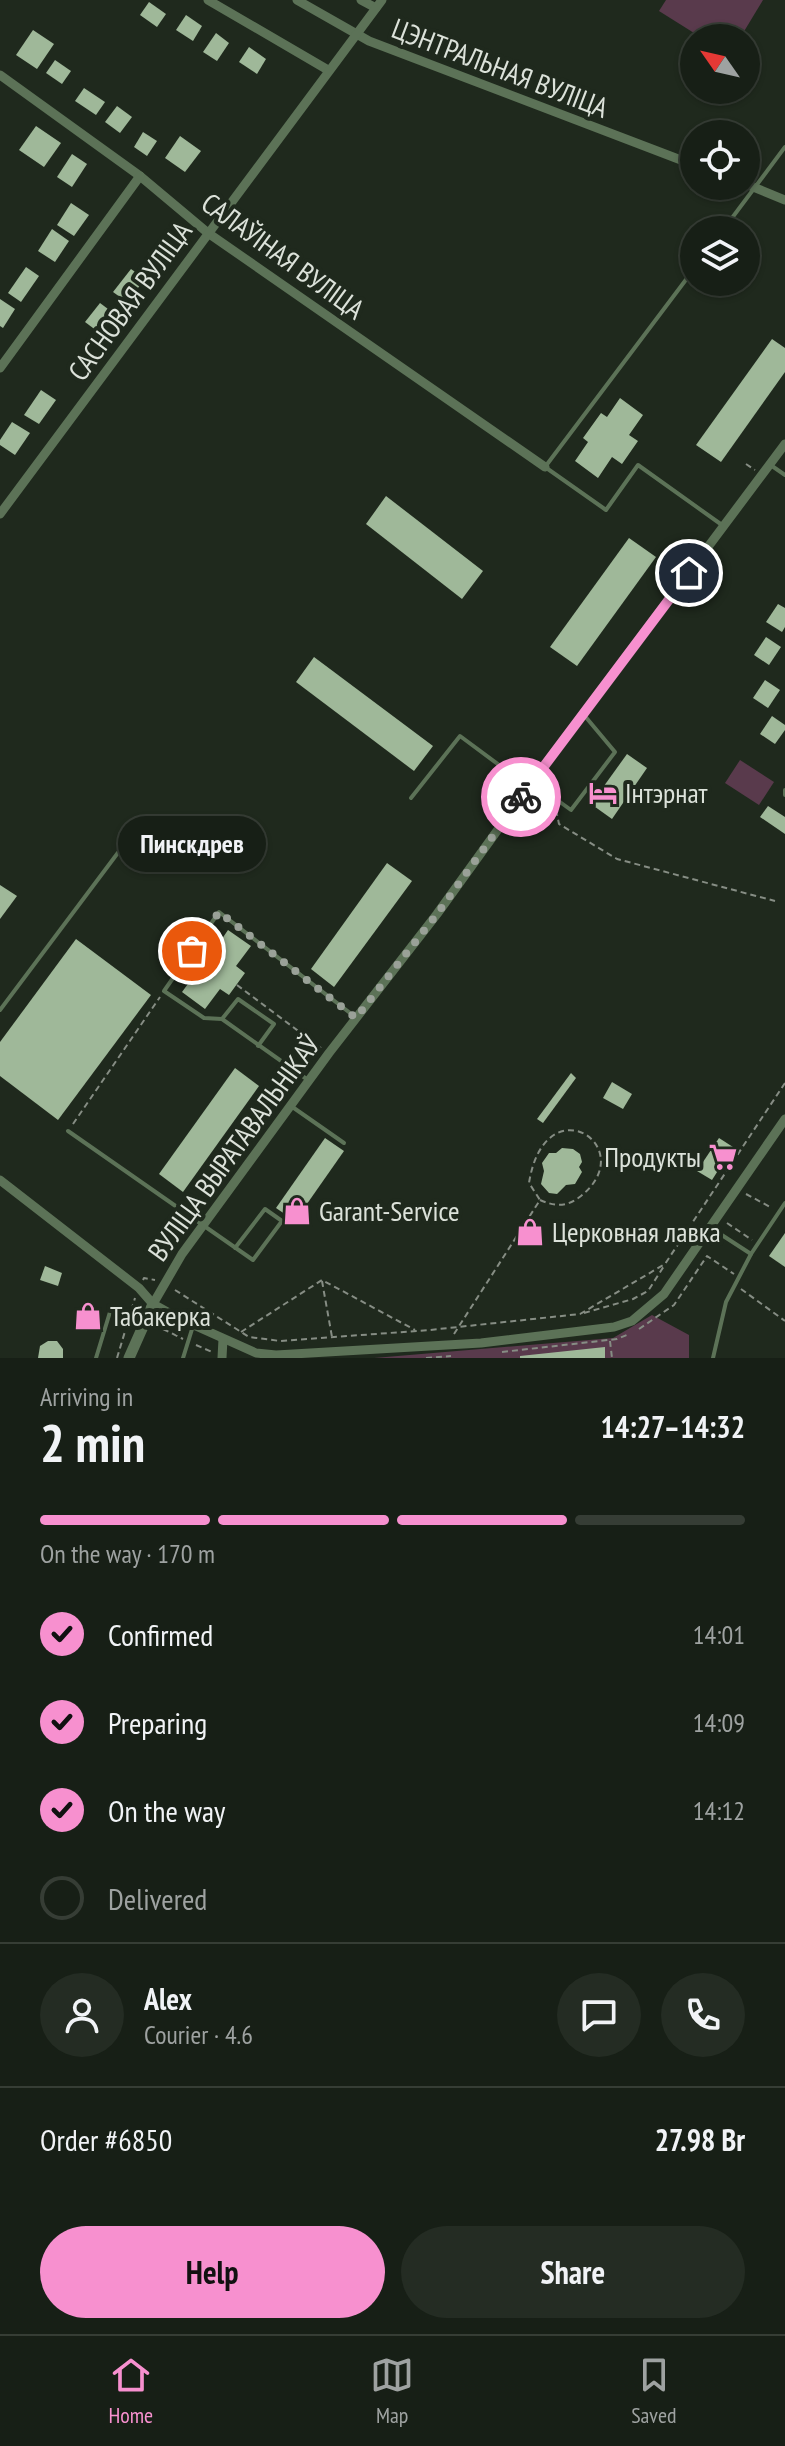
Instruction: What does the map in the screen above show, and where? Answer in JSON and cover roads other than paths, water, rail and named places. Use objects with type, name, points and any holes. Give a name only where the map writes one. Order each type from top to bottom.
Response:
[{"type":"street","points":[[208,0],[328,70]]},
{"type":"street","name":"ЦЭНТРАЛЬНАЯ ВУЛІЦА","points":[[297,0],[369,41],[680,160]]},
{"type":"street","points":[[361,0],[379,4]]},
{"type":"street","name":"САСНОВАЯ ВУЛІЦА","points":[[0,514],[379,4]]},
{"type":"street","name":"САЛАЎІНАЯ ВУЛІЦА","points":[[2,80],[140,176],[208,233],[545,467]]},
{"type":"street","points":[[0,368],[140,176]]},
{"type":"street","points":[[760,190],[785,200]]},
{"type":"street","name":"ВУЛІЦА ВЫРАТАВАЛЬНІКАЎ","points":[[153,1304],[164,1282],[202,1227],[329,1053],[437,914],[528,787],[785,444]]},
{"type":"street","points":[[0,1180],[139,1288],[153,1304],[260,1356],[481,1343],[609,1328],[641,1315],[673,1283],[785,1119]]},
{"type":"street","points":[[129,1358],[153,1304]]},
{"type":"street","points":[[222,1358],[223,1339]]},
{"type":"lane","points":[[760,175],[785,147]]},
{"type":"lane","points":[[680,288],[545,467],[606,510],[638,465],[724,526]]},
{"type":"lane","points":[[770,465],[785,475]]},
{"type":"lane","points":[[541,770],[553,797],[571,810],[615,752],[583,714]]},
{"type":"lane","points":[[411,798],[460,736],[528,787]]},
{"type":"lane","points":[[0,1010],[135,830]]},
{"type":"lane","points":[[310,1081],[222,1019],[204,1018],[164,991],[219,912],[356,1018]]},
{"type":"lane","points":[[222,1019],[238,999],[274,1024],[258,1046]]},
{"type":"lane","points":[[291,1106],[344,1143]]},
{"type":"lane","points":[[68,1131],[202,1227],[253,1260],[282,1221],[265,1209],[235,1248]]},
{"type":"lane","points":[[713,1358],[726,1302],[751,1254],[785,1203]]},
{"type":"lane","points":[[711,1228],[751,1254]]},
{"type":"lane","points":[[96,1358],[110,1312]]},
{"type":"lane","points":[[183,1358],[194,1325]]},
{"type":"place","name":"Інтэрнат","points":[[603,793]]},
{"type":"place","name":"Пинскдрев","points":[[192,951]]},
{"type":"place","name":"Продукты","points":[[723,1157]]},
{"type":"place","name":"Garant-Service","points":[[297,1211]]},
{"type":"place","name":"Церковная лавка","points":[[530,1232]]},
{"type":"place","name":"Табакерка","points":[[88,1316]]}]
